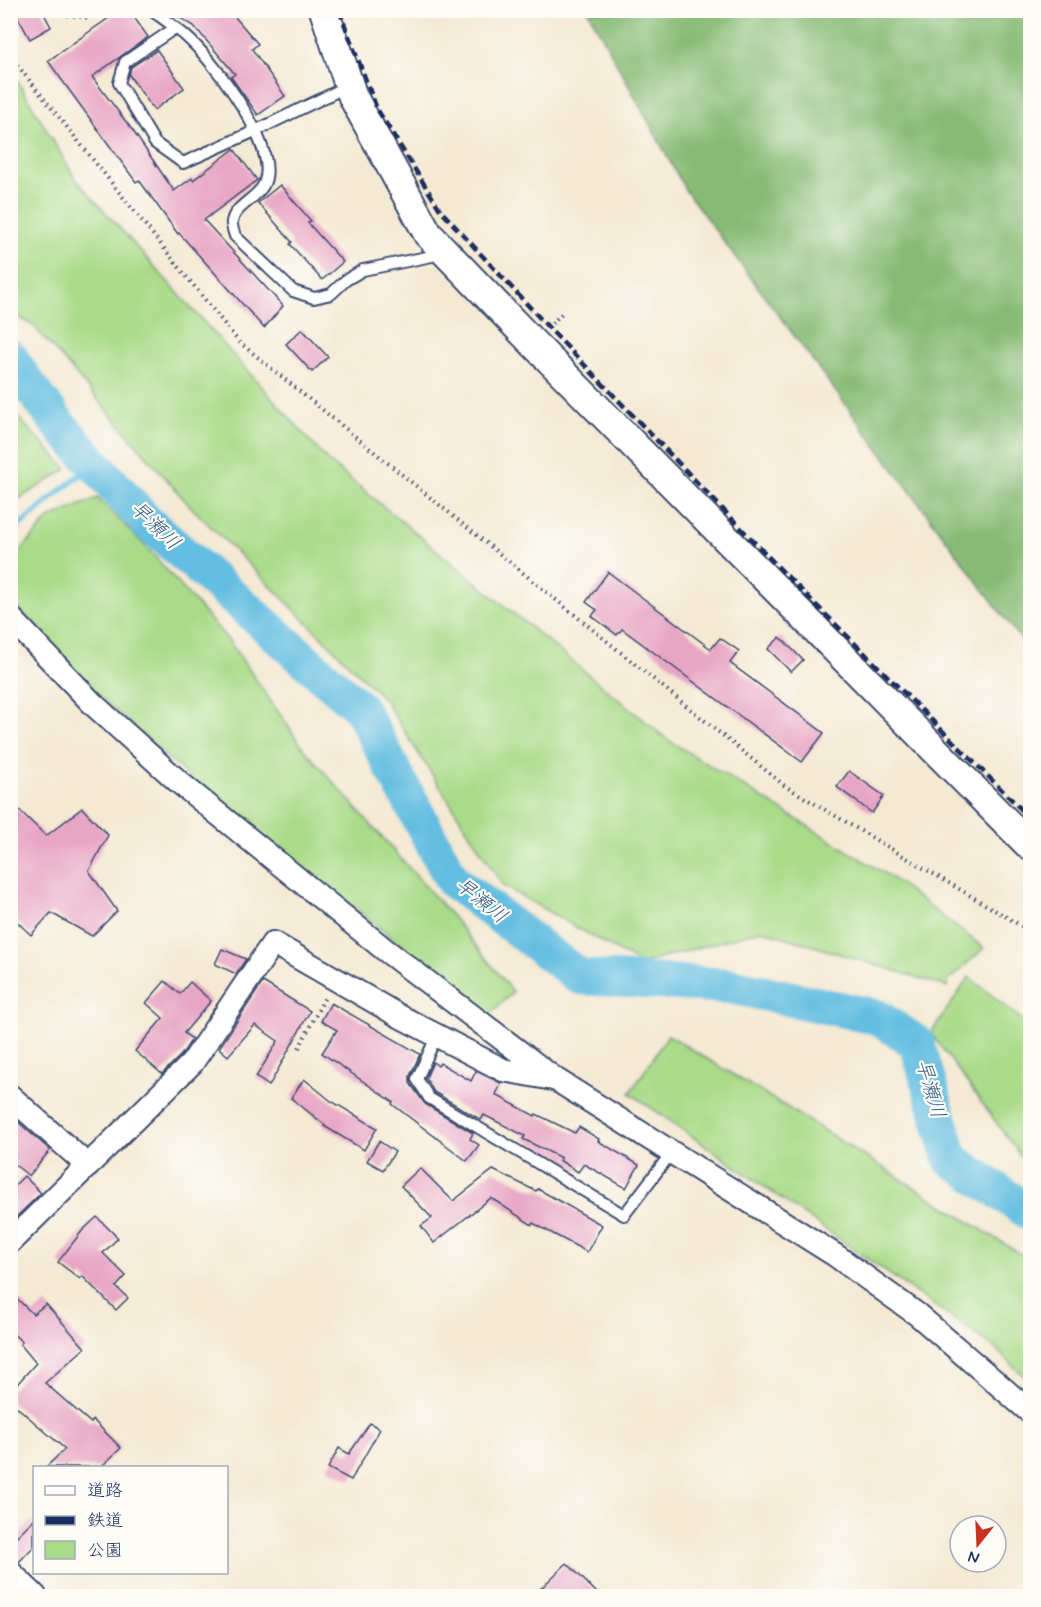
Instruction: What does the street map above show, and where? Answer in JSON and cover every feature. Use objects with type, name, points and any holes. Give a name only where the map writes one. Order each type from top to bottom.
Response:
[{"type":"street","points":[[324,10],[353,97],[428,234],[558,369],[1030,846]]},
{"type":"street","points":[[10,617],[94,705],[180,783],[384,949],[555,1079],[845,1262],[918,1315],[1030,1412]]},
{"type":"street","points":[[10,1242],[192,1064],[273,943],[503,1070],[555,1079]]},
{"type":"street","points":[[10,1096],[88,1166]]},
{"type":"street","points":[[10,1572],[35,1596]]},
{"type":"lane","points":[[151,10],[191,41],[232,90],[265,150],[267,173],[264,186],[235,215],[232,223],[235,236],[293,291],[314,298],[331,294],[346,280],[363,270],[432,256]]},
{"type":"lane","points":[[175,28],[125,62],[119,83],[155,143],[183,163],[349,85]]},
{"type":"lane","points":[[437,1035],[417,1079],[429,1098],[624,1215],[672,1152]]},
{"type":"path","points":[[64,10],[68,15],[89,18],[98,10]]},
{"type":"path","points":[[10,56],[239,342],[785,786],[1030,931]]},
{"type":"path","points":[[299,1048],[335,978]]},
{"type":"green space","points":[[588,11],[1030,11],[1030,652],[686,191]]},
{"type":"green space","points":[[11,70],[75,178],[328,461],[668,740],[892,878],[984,948],[948,981],[948,987],[761,930],[641,964],[503,886],[384,699],[188,504],[34,326],[11,312]]},
{"type":"green space","points":[[11,410],[67,469],[11,504]]},
{"type":"green space","points":[[98,498],[149,550],[229,641],[304,749],[450,914],[513,992],[486,1018],[358,910],[200,787],[88,686],[11,600],[10,562],[50,518]]},
{"type":"green space","points":[[969,977],[1030,1026],[1030,1169],[931,1033]]},
{"type":"green space","points":[[668,1035],[1030,1260],[1030,1382],[995,1348],[630,1093]]},
{"type":"building","points":[[14,10],[42,10],[51,27],[30,39]]},
{"type":"building","points":[[120,10],[129,10],[148,37],[92,77],[174,191],[192,178],[193,180],[234,149],[257,180],[204,220],[283,306],[264,328],[178,234],[139,180],[136,182],[48,61]]},
{"type":"building","points":[[167,10],[229,10],[258,44],[252,49],[285,96],[258,115],[231,77],[235,74],[194,26]]},
{"type":"building","points":[[157,50],[184,88],[154,110],[129,75],[131,67]]},
{"type":"building","points":[[280,185],[311,221],[308,223],[343,262],[322,280],[258,203]]},
{"type":"building","points":[[302,329],[328,357],[312,372],[286,344]]},
{"type":"building","points":[[608,572],[711,649],[720,638],[739,651],[730,663],[824,733],[802,762],[622,629],[617,635],[592,616],[597,610],[586,602]]},
{"type":"building","points":[[780,637],[803,660],[791,672],[768,649]]},
{"type":"building","points":[[849,771],[884,796],[872,813],[837,787]]},
{"type":"building","points":[[10,801],[46,836],[82,808],[108,835],[89,871],[117,911],[92,936],[51,913],[31,935],[10,915]]},
{"type":"building","points":[[222,949],[246,959],[236,974],[215,964]]},
{"type":"building","points":[[165,981],[180,994],[190,982],[211,1001],[184,1033],[192,1039],[182,1054],[162,1074],[135,1051],[163,1018],[146,1003]]},
{"type":"building","points":[[263,982],[310,1011],[269,1086],[256,1077],[278,1041],[255,1025],[228,1056],[219,1048]]},
{"type":"building","points":[[331,1003],[420,1054],[410,1076],[410,1083],[425,1104],[473,1133],[470,1139],[479,1145],[467,1161],[392,1104],[393,1102],[322,1053],[337,1030],[321,1021]]},
{"type":"building","points":[[433,1062],[438,1066],[440,1063],[471,1081],[476,1071],[501,1083],[496,1095],[535,1116],[536,1114],[575,1133],[579,1127],[639,1165],[626,1188],[584,1164],[578,1172],[559,1160],[561,1158],[523,1139],[525,1136],[484,1115],[481,1120],[434,1092],[426,1078]]},
{"type":"building","points":[[304,1079],[331,1101],[377,1128],[364,1150],[324,1126],[291,1098]]},
{"type":"building","points":[[10,1115],[50,1150],[29,1176],[10,1161]]},
{"type":"building","points":[[379,1141],[395,1152],[383,1170],[367,1161]]},
{"type":"building","points":[[420,1168],[453,1201],[493,1170],[536,1191],[538,1189],[602,1225],[587,1252],[533,1223],[532,1225],[491,1198],[434,1243],[421,1226],[432,1218],[401,1186]]},
{"type":"building","points":[[24,1176],[41,1193],[10,1223],[10,1190]]},
{"type":"building","points":[[97,1217],[118,1238],[103,1253],[126,1276],[116,1287],[128,1298],[116,1310],[82,1276],[80,1279],[58,1262],[82,1231]]},
{"type":"building","points":[[10,1292],[33,1314],[46,1304],[85,1348],[45,1383],[91,1423],[93,1420],[121,1448],[102,1466],[47,1466],[65,1449],[10,1401],[10,1392],[36,1363],[20,1344],[22,1342],[10,1331]]},
{"type":"building","points":[[370,1423],[380,1429],[351,1480],[328,1468],[339,1448],[349,1454]]},
{"type":"building","points":[[33,1520],[33,1547],[19,1562],[10,1555],[10,1543]]},
{"type":"building","points":[[567,1563],[600,1596],[533,1596]]},
{"type":"waterway","name":"早瀬川","points":[[10,357],[60,426],[148,523],[360,708],[453,881],[580,977],[730,986],[877,1017],[917,1043],[951,1159],[1030,1213]]},
{"type":"waterway","points":[[10,533],[93,464]]},
{"type":"railway","points":[[339,10],[377,109],[441,211],[549,328],[783,572],[1030,818]]}]
